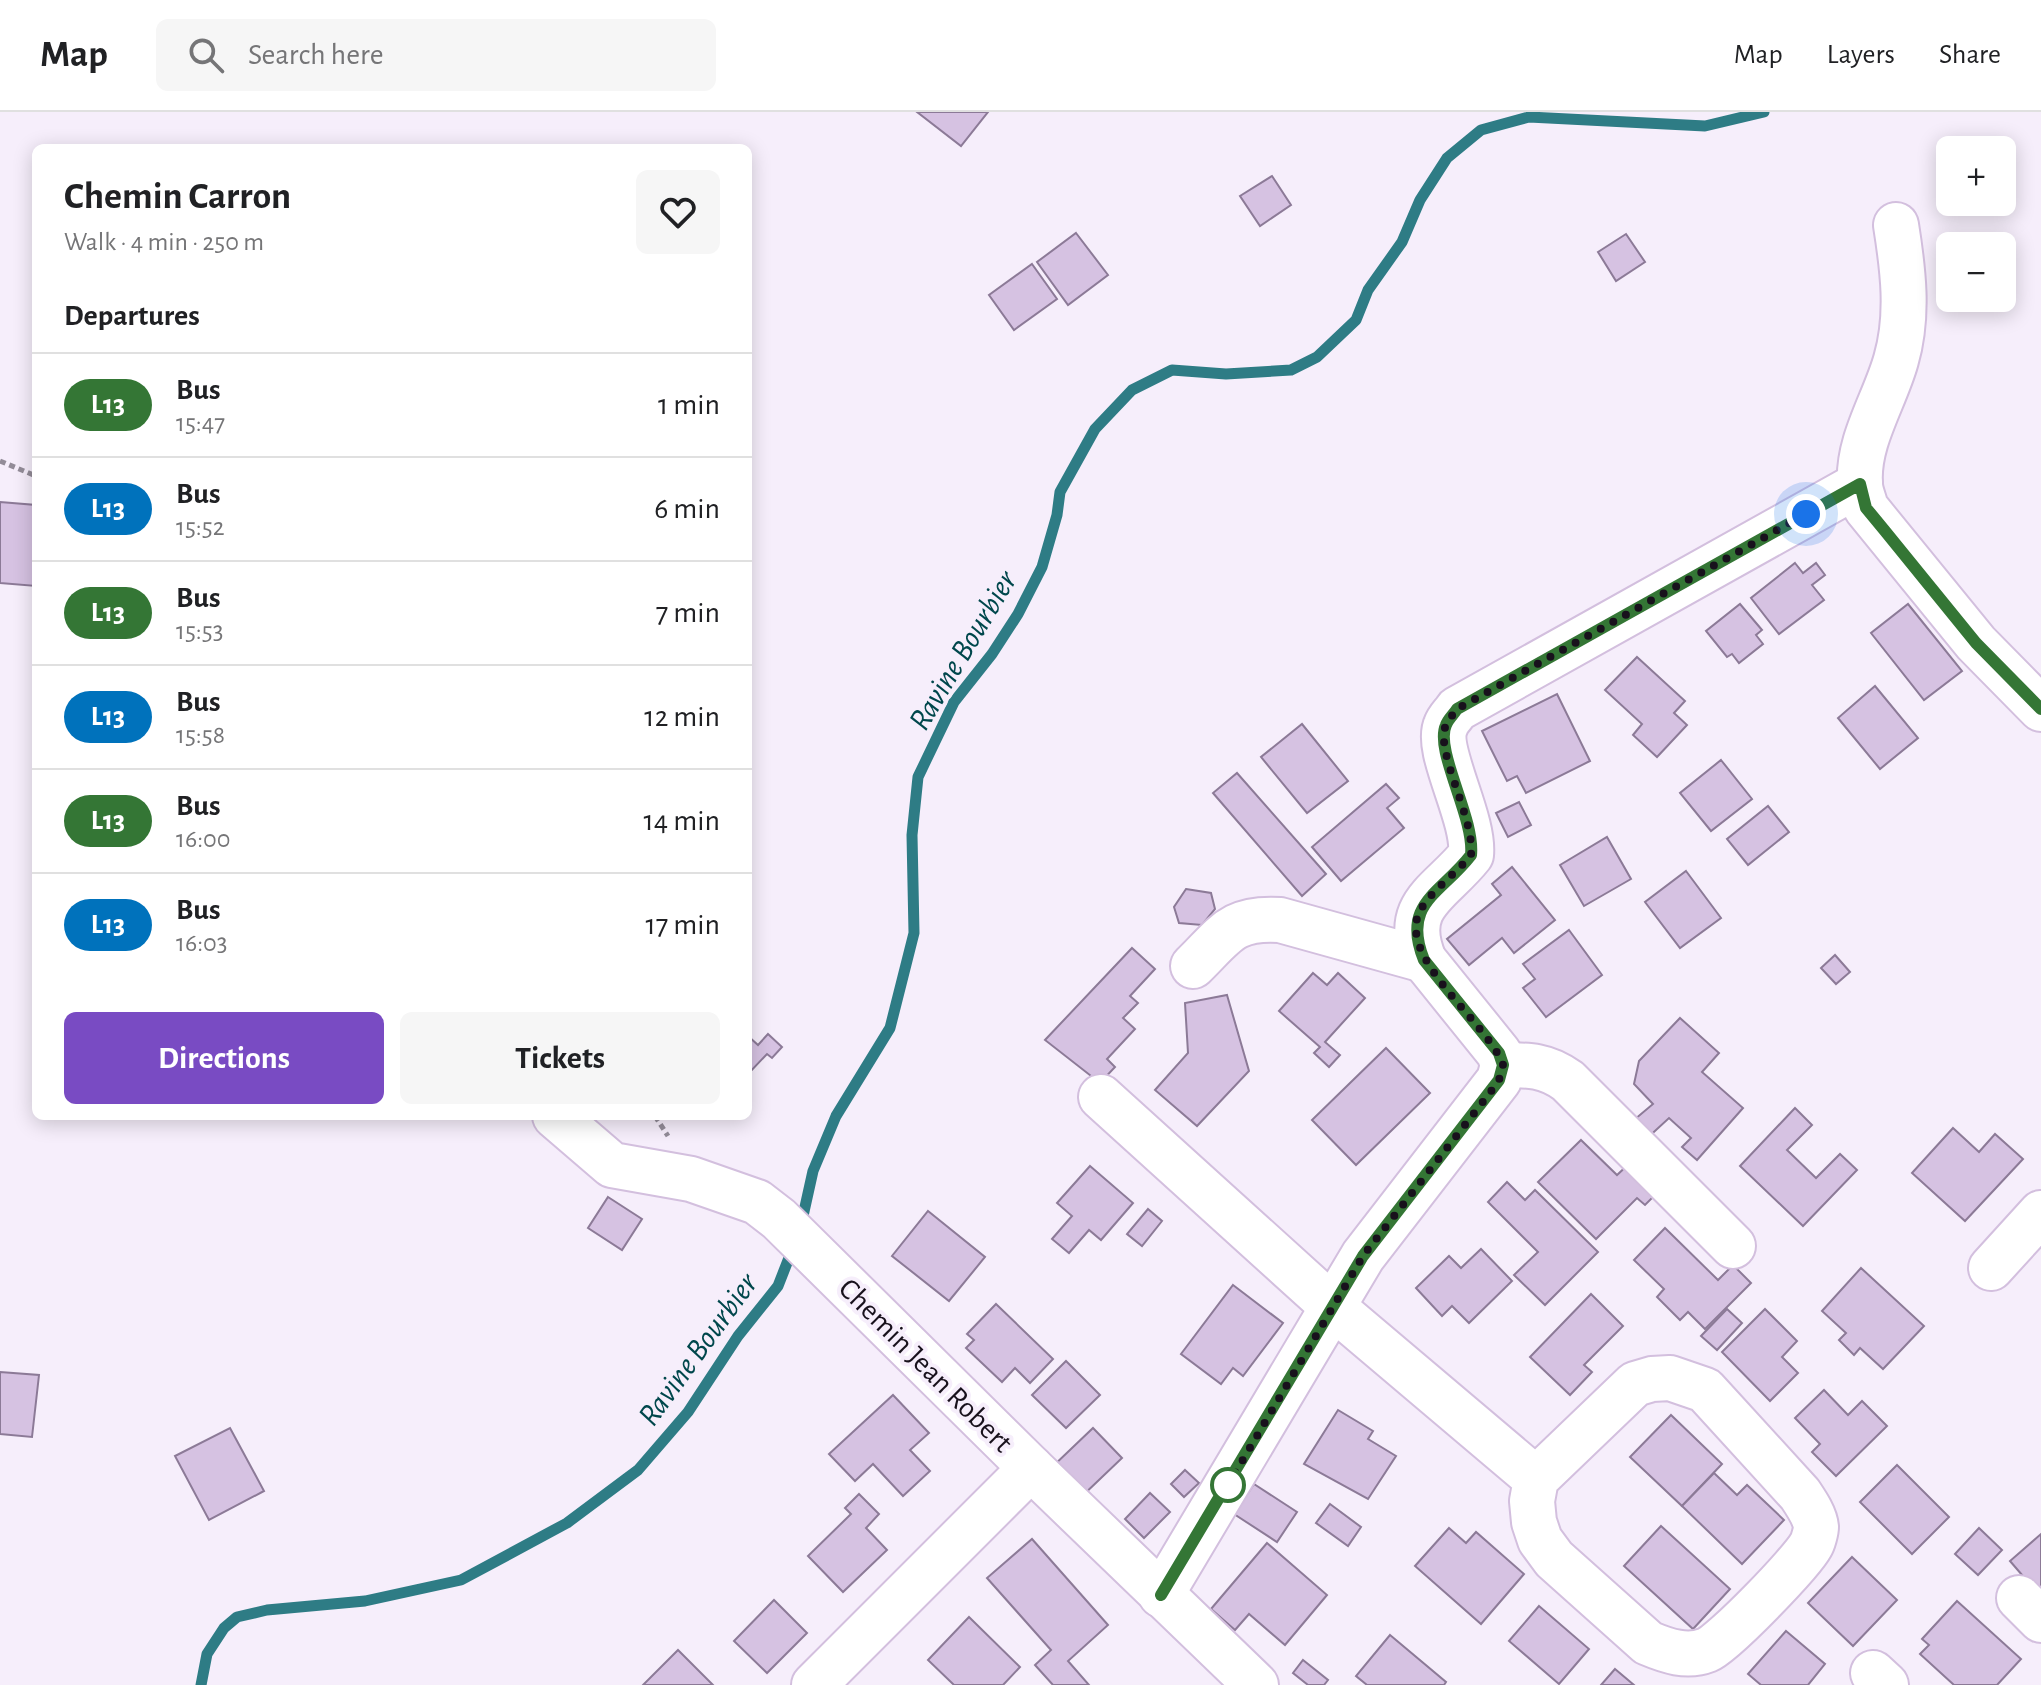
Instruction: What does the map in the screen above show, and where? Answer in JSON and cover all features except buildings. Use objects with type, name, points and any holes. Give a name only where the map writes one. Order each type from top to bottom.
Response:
[{"type":"street","points":[[1896,225],[1903,266],[1904,318],[1897,359],[1864,451],[1860,484],[1866,508],[1976,643],[2041,709]]},
{"type":"street","points":[[1161,1595],[1363,1256],[1499,1080],[1503,1065],[1490,1040],[1424,960],[1417,943],[1415,926],[1420,911],[1471,855],[1470,825],[1444,747],[1444,727],[1457,709],[1860,484]]},
{"type":"street","points":[[1193,966],[1233,927],[1245,921],[1261,919],[1280,920],[1424,960]]},
{"type":"street","points":[[1503,1065],[1534,1065],[1553,1070],[1568,1081],[1733,1246]]},
{"type":"street","points":[[1101,1097],[1334,1308],[1536,1479]]},
{"type":"street","name":"Chemin Jean Robert","points":[[560,1120],[612,1165],[691,1179],[757,1202],[779,1219],[1256,1685]]},
{"type":"street","points":[[1991,1268],[2041,1213]]},
{"type":"street","points":[[1670,1378],[1705,1390],[1800,1494],[1816,1527],[1812,1545],[1729,1636],[1709,1650],[1688,1655],[1666,1651],[1648,1643],[1554,1559],[1540,1540],[1534,1522],[1532,1501],[1536,1479],[1635,1384],[1670,1378]]},
{"type":"street","points":[[814,1685],[1031,1468]]},
{"type":"path","points":[[0,461],[32,474]]},
{"type":"waterway","name":"Ravine Bourbier","points":[[801,1225],[813,1171],[836,1116],[890,1028],[914,933],[912,835],[918,777],[954,702],[992,654],[1018,614],[1042,567],[1057,515],[1060,492],[1095,429],[1132,390],[1172,370],[1226,374],[1291,370],[1317,357],[1356,320],[1368,290],[1402,242],[1420,200],[1447,158],[1481,130],[1529,117],[1705,126],[1764,112]]},
{"type":"waterway","name":"Ravine Bourbier","points":[[201,1685],[207,1654],[224,1628],[237,1617],[267,1610],[365,1601],[461,1580],[567,1523],[638,1470],[688,1412],[738,1336],[778,1286],[794,1245]]},
{"type":"bus line","name":"L13","points":[[1161,1595],[1363,1256],[1499,1080],[1503,1065],[1499,1053],[1424,960],[1417,943],[1415,926],[1420,911],[1430,898],[1471,855],[1470,825],[1444,747],[1444,727],[1457,709],[1860,484],[1866,508],[1976,643],[2041,709]]},
{"type":"route","points":[[1228,1485],[1363,1256],[1499,1080],[1503,1065],[1499,1053],[1424,960],[1417,943],[1415,926],[1420,911],[1471,855],[1470,825],[1444,747],[1444,727],[1457,709],[1806,514]]}]
